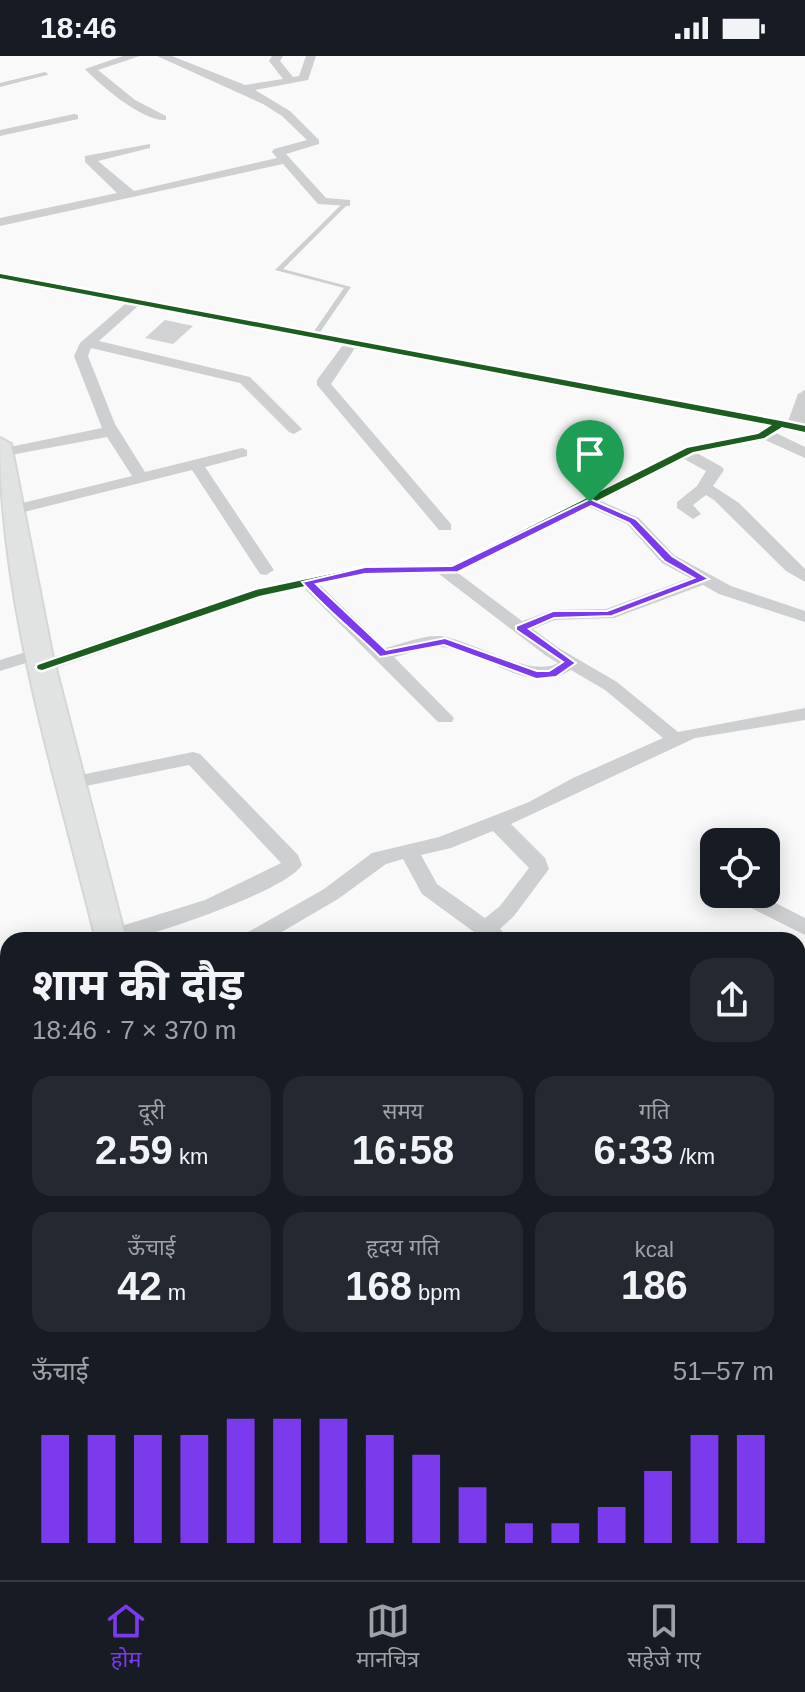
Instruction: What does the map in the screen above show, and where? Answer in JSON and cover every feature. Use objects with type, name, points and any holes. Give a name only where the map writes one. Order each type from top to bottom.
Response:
[{"type":"main road","points":[[1,448],[41,660],[108,932]]},
{"type":"street","points":[[135,56],[90,69],[131,102],[162,118]]},
{"type":"street","points":[[162,56],[244,89],[315,140],[279,150],[322,201],[346,203]]},
{"type":"street","points":[[278,56],[274,61],[290,80]]},
{"type":"street","points":[[244,89],[308,76],[311,56]]},
{"type":"street","points":[[0,133],[74,117]]},
{"type":"street","points":[[128,194],[89,159],[146,146]]},
{"type":"street","points":[[0,222],[286,160]]},
{"type":"street","points":[[0,276],[786,429],[805,453]]},
{"type":"street","points":[[135,302],[88,343],[81,356],[112,431],[141,478]]},
{"type":"street","points":[[88,343],[245,380],[294,429]]},
{"type":"street","points":[[351,344],[324,380],[324,385],[445,527]]},
{"type":"street","points":[[0,666],[41,660],[238,599],[308,582],[365,570],[445,571],[489,555],[685,453],[786,429],[805,394]]},
{"type":"street","points":[[1,448],[112,431]]},
{"type":"street","points":[[12,510],[242,453]]},
{"type":"street","points":[[685,453],[716,470],[706,481],[705,488],[683,505],[693,514]]},
{"type":"street","points":[[196,465],[266,570]]},
{"type":"street","points":[[705,488],[719,494],[770,542],[786,565],[805,577]]},
{"type":"street","points":[[590,502],[633,521],[668,559],[703,579],[737,595],[782,607],[805,617]]},
{"type":"street","points":[[445,571],[520,628],[611,686],[675,739]]},
{"type":"street","points":[[520,628],[553,615],[608,614],[703,579]]},
{"type":"street","points":[[308,582],[341,618],[359,629],[445,718]]},
{"type":"street","points":[[782,607],[805,583]]},
{"type":"street","points":[[384,654],[435,641],[455,644],[536,675],[552,674],[571,663]]},
{"type":"street","points":[[265,932],[331,894],[379,858],[444,843],[497,823],[675,739],[703,730],[805,714]]},
{"type":"street","points":[[71,783],[193,758],[291,860],[292,865],[286,871],[212,905],[129,932]]},
{"type":"street","points":[[495,932],[539,869],[538,863],[497,823]]},
{"type":"street","points":[[408,850],[429,889],[489,932]]},
{"type":"street","points":[[768,908],[805,927]]},
{"type":"lane","points":[[0,85],[45,74]]},
{"type":"lane","points":[[314,337],[348,287],[278,270],[346,203]]},
{"type":"building","points":[[165,320],[193,326],[173,344],[145,338]]},
{"type":"cycle path","points":[[0,276],[805,429]]},
{"type":"cycle path","points":[[42,667],[256,593],[365,570],[454,569],[690,450],[761,436],[781,424]]},
{"type":"route","points":[[590,502],[633,521],[668,559],[703,579],[608,614],[553,615],[520,628],[571,663],[552,674],[536,675],[445,642],[435,641],[384,654],[359,629],[341,618],[308,582],[365,570],[433,572],[454,569],[489,555],[590,502]]}]
